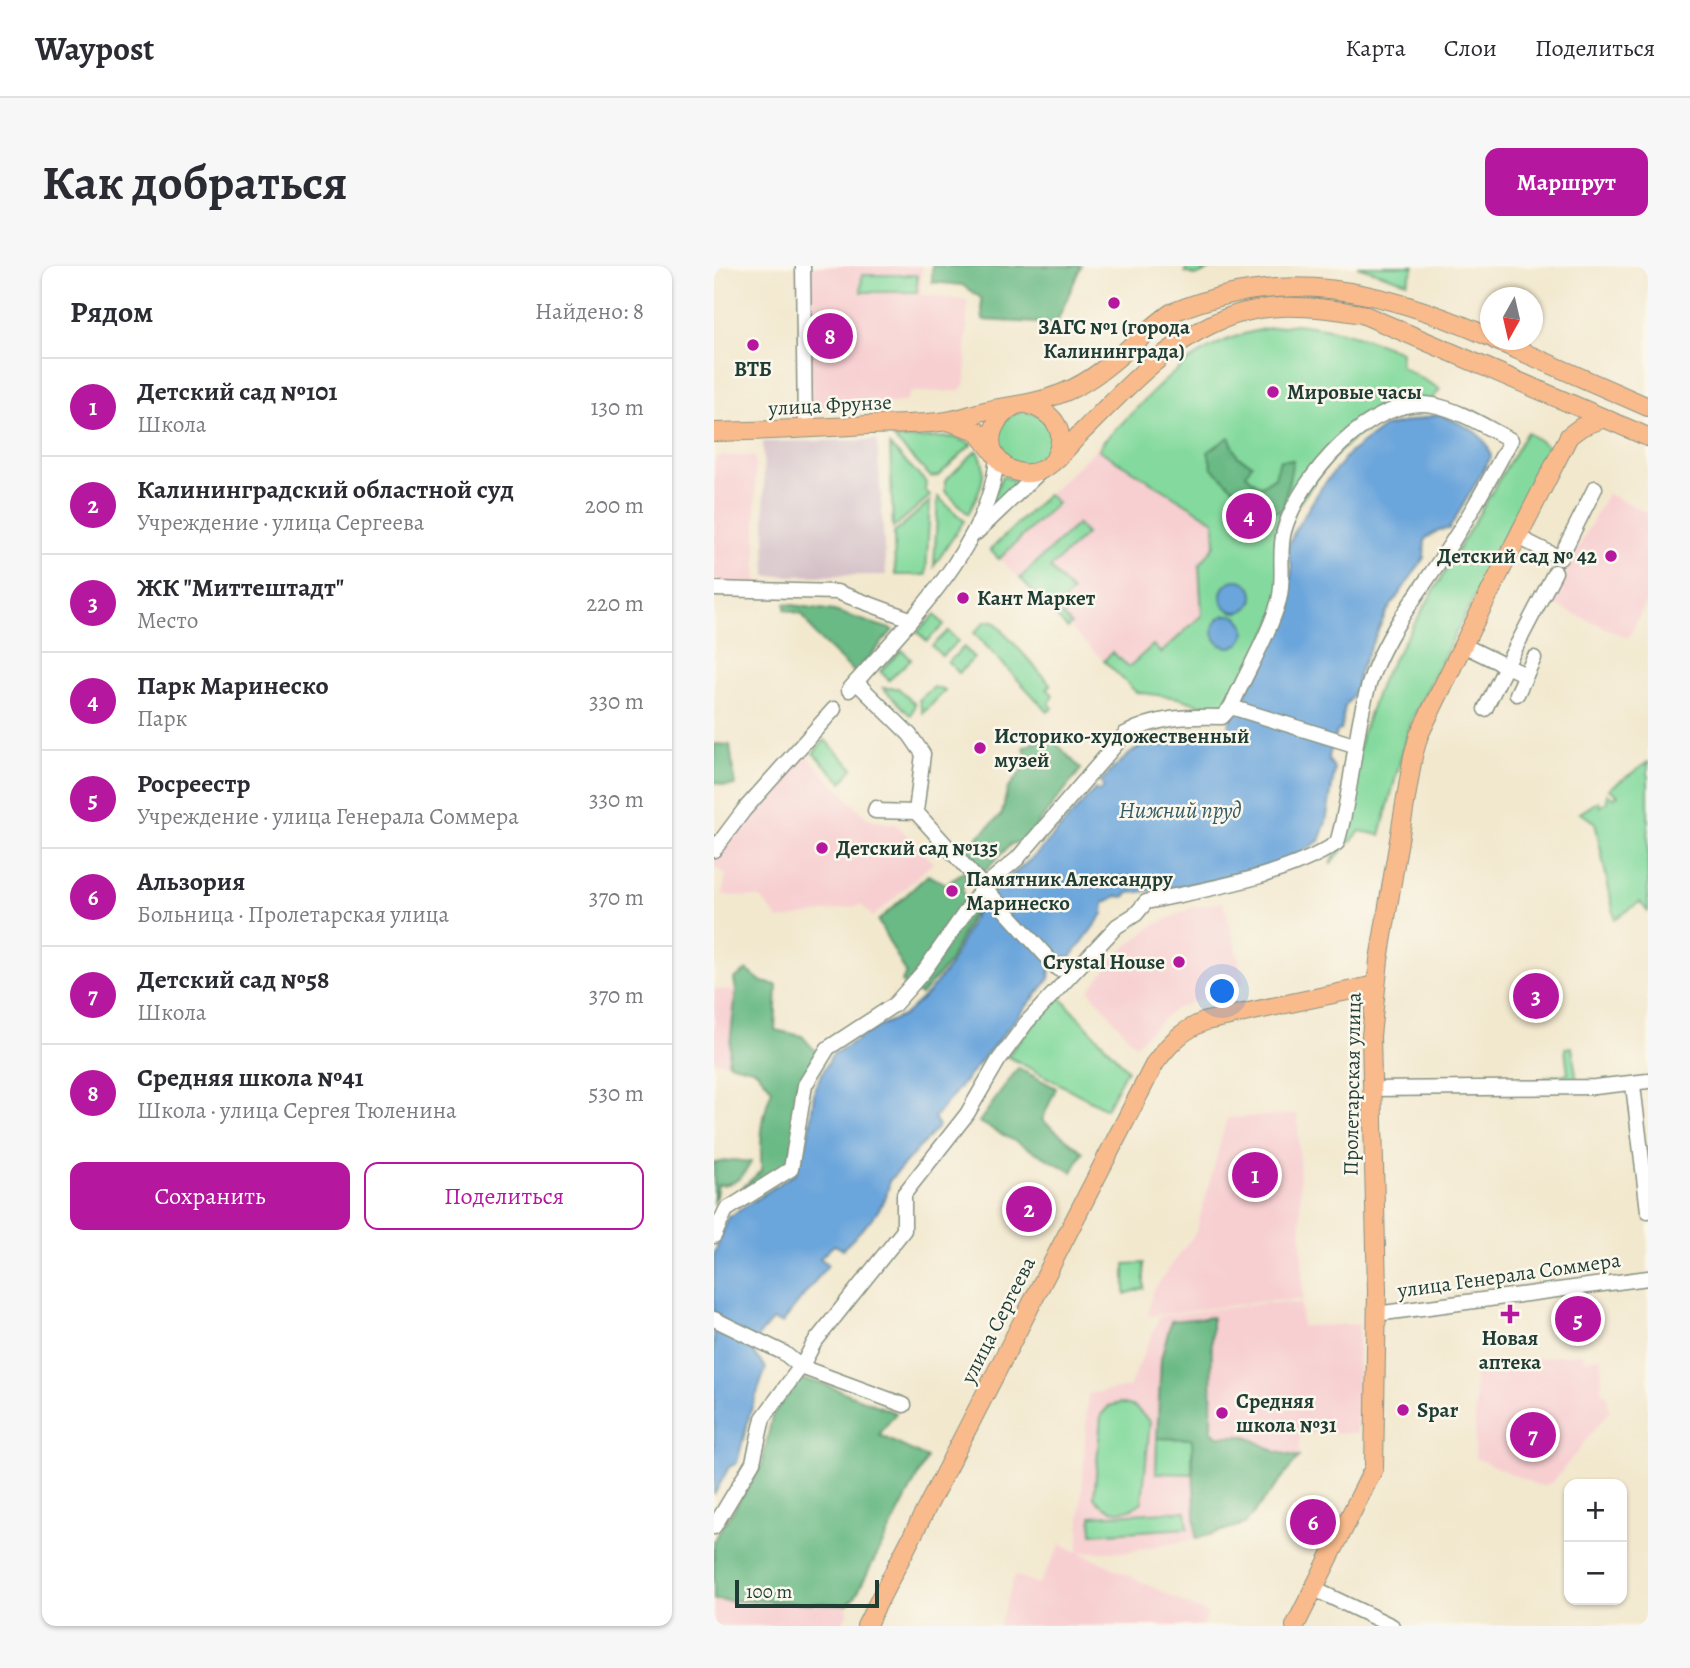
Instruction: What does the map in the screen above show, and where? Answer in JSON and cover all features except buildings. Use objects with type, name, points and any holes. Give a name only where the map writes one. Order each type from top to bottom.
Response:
[{"type":"main road","name":"улица Фрунзе","points":[[714,432],[948,421],[1022,405],[1067,392],[1195,299],[1251,279],[1279,274],[1321,275],[1357,282],[1480,332]]},
{"type":"main road","points":[[1049,464],[1061,443],[1058,426],[1046,410],[1022,405],[1004,412],[994,424],[991,436],[995,455],[1003,466],[1023,474],[1049,464],[1122,393],[1186,338],[1237,314],[1281,306],[1317,306],[1362,314],[1648,437]]},
{"type":"main road","points":[[1459,354],[1470,328]]},
{"type":"main road","points":[[1519,350],[1648,407]]},
{"type":"main road","points":[[1554,396],[1568,421],[1569,436]]},
{"type":"main road","points":[[1569,436],[1581,427],[1605,418]]},
{"type":"main road","name":"улица Фрунзе","points":[[948,421],[977,431],[995,455]]},
{"type":"main road","name":"Пролетарская улица","points":[[1295,1626],[1374,1468],[1376,1314],[1371,1036],[1376,985],[1413,756],[1419,735],[1569,436]]},
{"type":"main road","name":"улица Сергеева","points":[[866,1626],[1155,1063],[1172,1041],[1187,1028],[1206,1021],[1376,985]]},
{"type":"street","points":[[803,266],[805,429]]},
{"type":"street","points":[[714,1236],[726,1210],[791,1169],[805,1085],[828,1048],[894,1005],[987,890],[1125,734],[1147,722],[1170,717],[1222,716],[1231,707],[1279,600],[1284,531],[1291,512],[1324,462],[1373,419],[1407,406],[1432,404],[1511,440],[1444,555],[1392,632],[1372,676],[1354,745],[1353,776],[1337,843],[1290,865],[1221,886],[1146,902],[1136,914],[1117,926],[1027,1023],[998,1061],[967,1114],[904,1194],[904,1230],[814,1343],[801,1367],[763,1418],[752,1462],[714,1527]]},
{"type":"street","points":[[973,536],[993,486],[995,455]]},
{"type":"street","points":[[916,812],[923,754],[910,735],[851,687],[910,620],[973,536],[1049,464]]},
{"type":"street","points":[[1518,537],[1560,558],[1595,488]]},
{"type":"street","points":[[1485,709],[1555,572]]},
{"type":"street","points":[[714,589],[837,592],[910,620]]},
{"type":"street","points":[[1463,645],[1526,676]]},
{"type":"street","points":[[1517,694],[1534,658]]},
{"type":"street","points":[[1231,707],[1354,745]]},
{"type":"street","points":[[714,850],[744,810],[833,709]]},
{"type":"street","points":[[876,808],[876,811],[916,812],[1058,969]]},
{"type":"street","points":[[1372,1088],[1633,1085],[1648,1081]]},
{"type":"street","points":[[1633,1085],[1648,1211]]},
{"type":"street","name":"улица Генерала Соммера","points":[[1376,1314],[1648,1278]]},
{"type":"street","points":[[714,1318],[784,1353],[801,1367],[904,1405]]},
{"type":"street","points":[[1312,1588],[1392,1626]]},
{"type":"shaded area","points":[[810,266],[922,266],[921,294],[967,301],[966,382],[959,391],[911,392],[905,402],[811,408]]},
{"type":"shaded area","points":[[877,440],[886,575],[766,576],[763,442]]},
{"type":"shaded area","points":[[1103,442],[1262,548],[1227,705],[1111,668],[990,550]]},
{"type":"shaded area","points":[[718,456],[755,456],[757,586],[714,586],[714,461]]},
{"type":"shaded area","name":"Детский сад № 42","points":[[1607,493],[1648,513],[1648,599],[1628,638],[1550,603]]},
{"type":"shaded area","name":"Детский сад №135","points":[[804,753],[867,818],[897,825],[933,863],[873,917],[861,905],[779,920],[761,898],[722,895],[726,875],[714,866],[714,861]]},
{"type":"shaded area","name":"Crystal House","points":[[1223,902],[1245,983],[1174,1009],[1135,1045],[1089,990],[1119,953],[1152,926],[1191,908]]},
{"type":"shaded area","points":[[714,989],[736,991],[728,1063],[714,1061]]},
{"type":"shaded area","points":[[1298,1114],[1303,1300],[1267,1301],[1148,1316],[1152,1292],[1196,1232],[1227,1118]]},
{"type":"shaded area","name":"Средняя школа №31","points":[[1267,1303],[1301,1303],[1302,1326],[1359,1324],[1357,1433],[1300,1433],[1299,1457],[1245,1524],[1211,1536],[1128,1552],[1080,1552],[1208,1614],[1202,1626],[999,1626],[1015,1575],[1039,1584],[1061,1544],[1078,1552],[1088,1394],[1129,1387],[1160,1316]]},
{"type":"shaded area","points":[[1582,1353],[1585,1359],[1601,1357],[1602,1393],[1607,1393],[1609,1411],[1554,1481],[1544,1486],[1537,1485],[1475,1458],[1475,1366]]},
{"type":"shaded area","points":[[714,1600],[847,1604],[847,1614],[841,1626],[714,1626]]},
{"type":"green space","points":[[932,266],[1081,266],[1056,324],[983,320],[981,298],[962,285],[932,282]]},
{"type":"green space","points":[[1187,266],[1217,266],[1196,276],[1185,272]]},
{"type":"green space","points":[[1357,266],[1414,266],[1407,282]]},
{"type":"green space","points":[[862,275],[917,275],[917,292],[861,292]]},
{"type":"green space","points":[[1296,324],[1350,334],[1401,352],[1400,366],[1440,389],[1426,407],[1379,423],[1353,439],[1330,461],[1294,510],[1284,545],[1283,598],[1230,714],[1178,698],[1136,692],[1104,661],[1112,652],[1129,667],[1153,645],[1161,653],[1202,615],[1199,566],[1215,545],[1214,521],[1099,450],[1103,442],[1157,388],[1186,363],[1227,340],[1246,333]]},
{"type":"green space","points":[[1025,412],[1044,420],[1052,439],[1044,458],[1025,466],[1006,458],[998,439],[1006,420]]},
{"type":"green space","points":[[1527,432],[1550,448],[1411,721],[1380,835],[1360,831],[1330,864],[1340,846],[1362,734],[1382,679]]},
{"type":"green space","points":[[953,437],[972,444],[938,476],[931,477],[894,439]]},
{"type":"green space","points":[[1229,437],[1238,457],[1252,464],[1246,474],[1260,487],[1275,477],[1280,460],[1293,460],[1283,510],[1261,514],[1212,468],[1208,452]]},
{"type":"green space","points":[[890,446],[926,482],[925,490],[930,496],[893,528]]},
{"type":"green space","points":[[977,450],[983,466],[982,482],[968,514],[945,491],[945,481]]},
{"type":"green space","points":[[1002,476],[1026,484],[980,527]]},
{"type":"green space","points":[[1048,494],[1057,503],[999,559],[990,550]]},
{"type":"green space","points":[[938,497],[964,521],[934,566]]},
{"type":"green space","points":[[930,501],[926,575],[895,575],[894,533]]},
{"type":"green space","points":[[1077,524],[1086,534],[1050,568],[1072,592],[1064,600],[1070,607],[1062,615],[1071,624],[1067,628],[1020,578]]},
{"type":"green space","points":[[785,604],[834,611],[893,630],[855,673],[817,637],[802,614],[785,610]]},
{"type":"green space","points":[[935,615],[944,625],[927,641],[917,632]]},
{"type":"green space","points":[[986,621],[994,621],[1051,685],[1047,689],[1053,695],[1049,704],[1053,708],[1048,712],[974,633]]},
{"type":"green space","points":[[948,631],[958,641],[942,656],[932,646]]},
{"type":"green space","points":[[964,647],[974,658],[959,673],[948,662]]},
{"type":"green space","points":[[902,650],[911,659],[889,680],[880,671]]},
{"type":"green space","points":[[934,687],[945,691],[923,713],[919,700]]},
{"type":"green space","points":[[883,688],[898,688],[915,704],[911,716]]},
{"type":"green space","points":[[1049,736],[1081,769],[1025,840],[1011,844],[984,872],[962,852],[1002,814],[1007,790],[1028,762],[1024,747]]},
{"type":"green space","points":[[825,740],[853,768],[842,782],[813,753]]},
{"type":"green space","points":[[714,744],[730,745],[735,785],[726,786],[714,782]]},
{"type":"green space","points":[[1648,762],[1648,912],[1640,902],[1615,919],[1595,822],[1580,813],[1599,801],[1600,807],[1607,802],[1607,794],[1613,798],[1618,795],[1609,789]]},
{"type":"green space","points":[[964,871],[967,879],[962,889],[968,904],[982,900],[986,903],[971,916],[948,964],[921,995],[902,982],[906,973],[878,921],[928,875],[946,884]]},
{"type":"green space","points":[[747,970],[762,982],[777,985],[775,1030],[802,1036],[817,1053],[788,1165],[739,1199],[735,1194],[762,1170],[762,1129],[772,1089],[756,1070],[728,1063],[736,991],[734,979]]},
{"type":"green space","points":[[1058,995],[1127,1069],[1106,1109],[1007,1056]]},
{"type":"green space","points":[[1572,1047],[1577,1082],[1546,1083],[1545,1077],[1568,1074],[1565,1048]]},
{"type":"green space","points":[[1018,1068],[1056,1088],[1042,1120],[1083,1152],[1072,1172],[979,1122]]},
{"type":"green space","points":[[733,1160],[751,1162],[738,1179],[730,1184],[718,1185],[714,1204],[714,1163]]},
{"type":"green space","points":[[1144,1263],[1144,1288],[1125,1294],[1125,1264]]},
{"type":"green space","points":[[1212,1317],[1211,1430],[1217,1436],[1246,1436],[1276,1452],[1299,1457],[1245,1524],[1196,1539],[1192,1439],[1157,1438],[1161,1359],[1171,1321]]},
{"type":"green space","points":[[800,1379],[821,1383],[896,1413],[879,1435],[927,1458],[855,1597],[847,1604],[714,1600],[714,1540],[762,1465],[772,1416]]},
{"type":"green space","points":[[1120,1403],[1135,1407],[1150,1422],[1142,1502],[1130,1509],[1117,1511],[1105,1507],[1094,1498],[1101,1415],[1109,1406]]},
{"type":"green space","points":[[1157,1438],[1192,1439],[1192,1474],[1156,1473]]},
{"type":"green space","points":[[1186,1511],[1188,1528],[1092,1534],[1091,1516]]},
{"type":"water","name":"Нижний пруд","points":[[1439,414],[1464,425],[1478,435],[1484,441],[1491,457],[1449,529],[1439,530],[1425,539],[1424,558],[1386,613],[1359,672],[1355,693],[1345,706],[1341,730],[1337,731],[1328,759],[1335,769],[1326,822],[1319,841],[1278,862],[1253,870],[1201,883],[1129,893],[1104,903],[1103,914],[1071,957],[1065,957],[1050,968],[1049,979],[934,1118],[939,1126],[889,1181],[884,1200],[872,1218],[843,1249],[834,1245],[820,1258],[828,1265],[782,1323],[772,1320],[752,1344],[754,1354],[766,1368],[750,1413],[737,1463],[729,1467],[714,1495],[714,1255],[728,1218],[795,1173],[809,1131],[815,1087],[832,1055],[881,1025],[903,1016],[928,993],[949,967],[977,910],[995,889],[1036,855],[1095,789],[1099,792],[1104,787],[1100,782],[1124,759],[1141,746],[1161,738],[1207,736],[1227,731],[1235,704],[1243,700],[1289,593],[1292,567],[1287,549],[1295,530],[1321,488],[1349,453],[1384,427]]},
{"type":"water","points":[[1237,580],[1249,584],[1253,596],[1249,608],[1237,612],[1225,608],[1221,596],[1225,584]]},
{"type":"water","points":[[1229,615],[1241,619],[1245,631],[1241,643],[1229,647],[1217,643],[1213,631],[1217,619]]},
{"type":"place","name":"ЗАГС №1 (города Калининграда)","points":[[1114,303]]},
{"type":"place","name":"Средняя школа №41","points":[[830,336]]},
{"type":"place","name":"ВТБ","points":[[753,345]]},
{"type":"place","name":"Мировые часы","points":[[1273,392]]},
{"type":"place","name":"Парк Маринеско","points":[[1249,516]]},
{"type":"place","name":"Детский сад № 42","points":[[1611,556]]},
{"type":"place","name":"Кант Маркет","points":[[963,598]]},
{"type":"place","name":"Историко-художественный музей","points":[[980,748]]},
{"type":"place","name":"Детский сад №135","points":[[822,848]]},
{"type":"place","name":"Памятник Александру Маринеско","points":[[952,891]]},
{"type":"place","name":"Crystal House","points":[[1179,962]]},
{"type":"place","name":"ЖК \"Миттештадт\"","points":[[1536,996]]},
{"type":"place","name":"Детский сад №101","points":[[1255,1175]]},
{"type":"place","name":"Калининградский областной суд","points":[[1029,1209]]},
{"type":"place","name":"Новая аптека","points":[[1510,1314]]},
{"type":"place","name":"Росрeeстр","points":[[1578,1319]]},
{"type":"place","name":"Spar","points":[[1403,1410]]},
{"type":"place","name":"Средняя школа №31","points":[[1222,1413]]},
{"type":"place","name":"Детский сад №58","points":[[1533,1435]]},
{"type":"place","name":"Альзория","points":[[1313,1522]]}]
